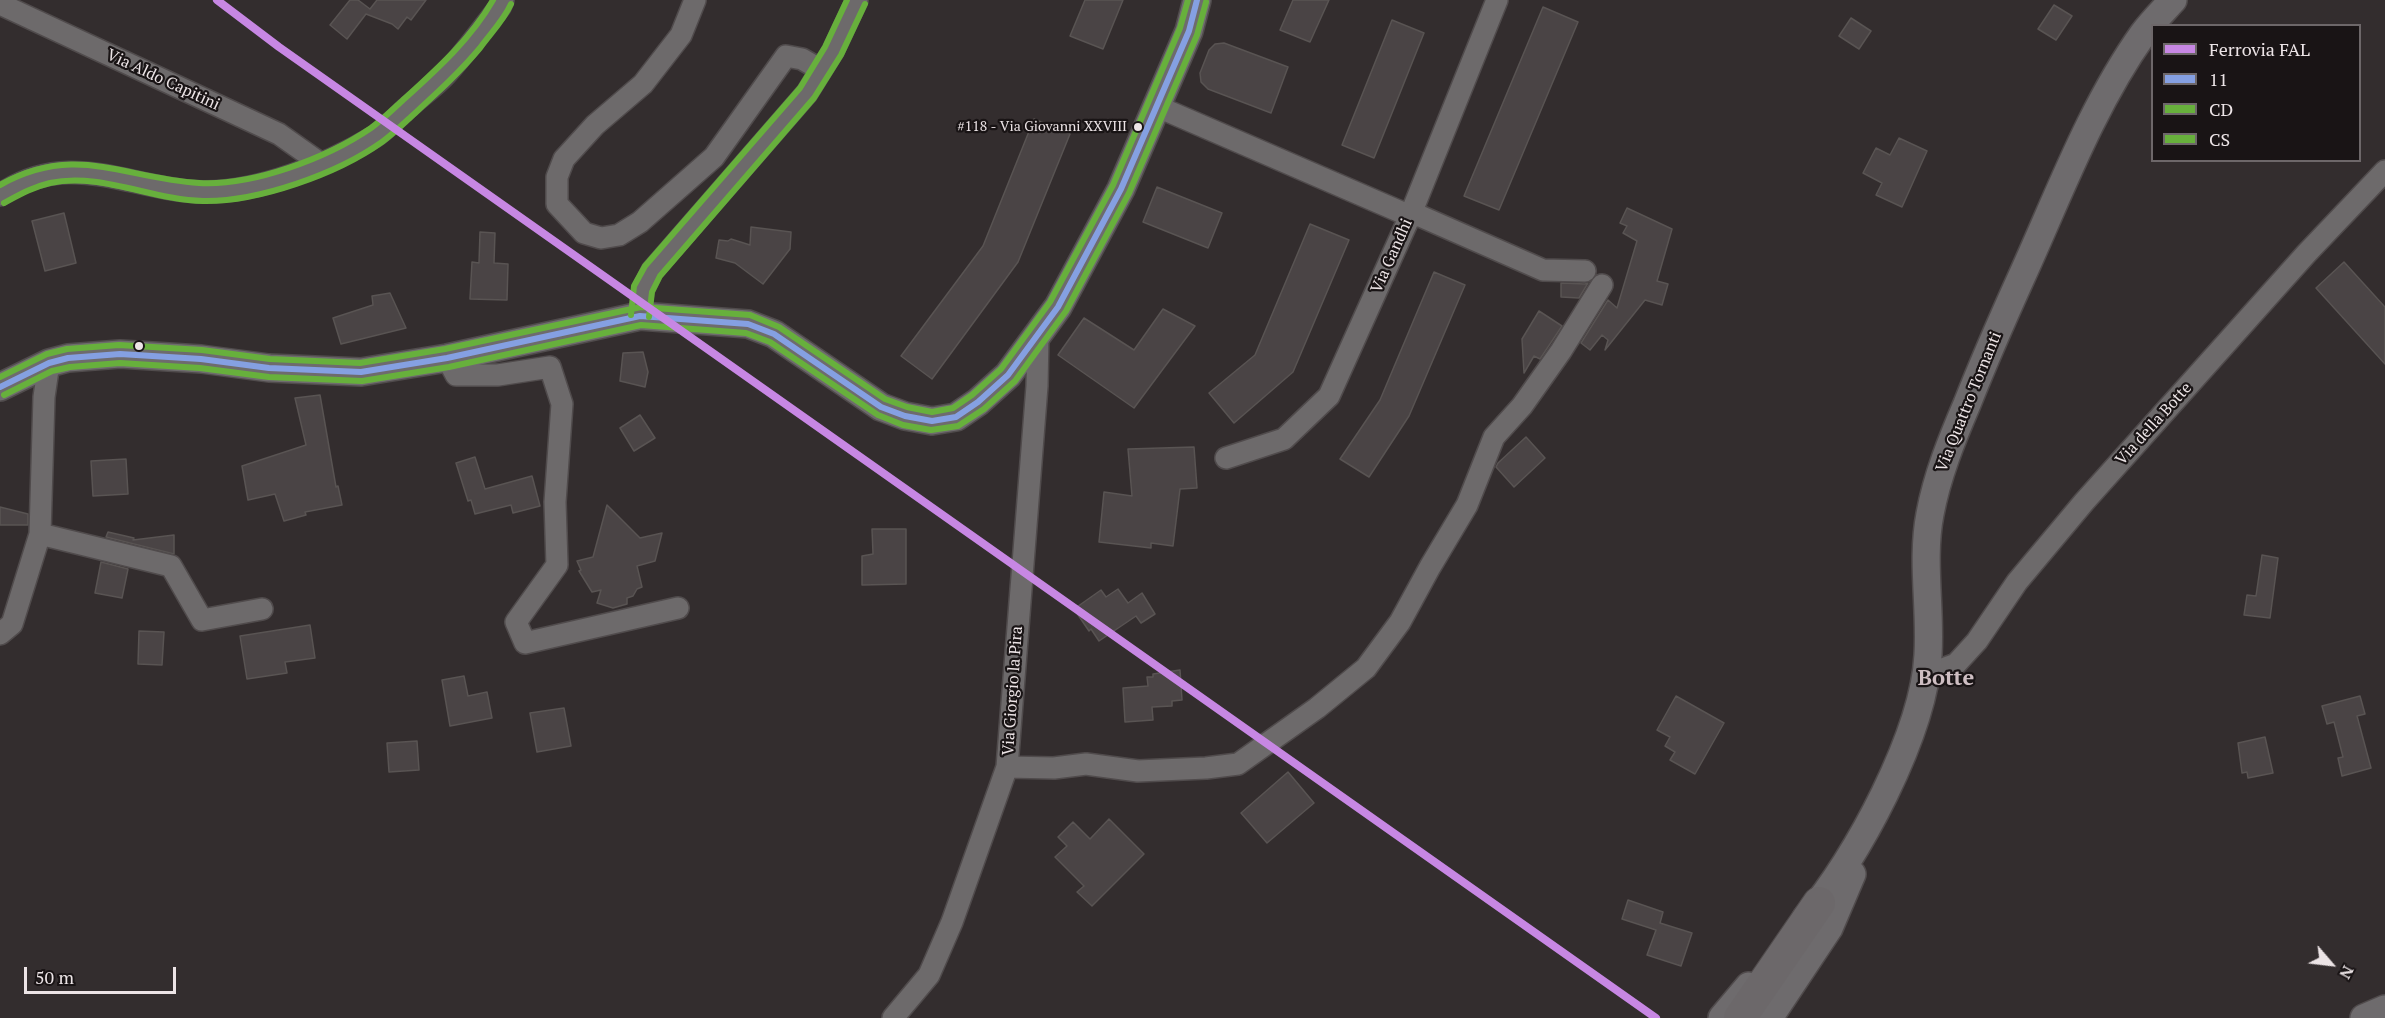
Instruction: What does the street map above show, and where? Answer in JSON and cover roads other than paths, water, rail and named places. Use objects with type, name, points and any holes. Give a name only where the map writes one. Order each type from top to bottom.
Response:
[{"type":"highway","points":[[1740,1018],[1819,903]]},
{"type":"main road","points":[[0,387],[50,363],[68,358],[120,354],[201,359],[269,368],[361,372],[447,358],[640,316],[748,324],[774,334],[881,407],[905,416],[932,420],[956,417],[978,402],[1008,375],[1058,307],[1121,189],[1189,31],[1197,0]]},
{"type":"main road","name":"Via Quattro Tornanti","points":[[2152,24],[2173,0]]},
{"type":"main road","name":"Via Quattro Tornanti","points":[[1862,835],[1907,742],[1926,675],[1929,635],[1927,536],[1935,492],[1945,458],[1984,360],[2097,112],[2143,34],[2151,25]]},
{"type":"main road","points":[[1722,1018],[1819,903],[1862,835]]},
{"type":"main road","points":[[1769,1018],[1821,942],[1833,920],[1856,864],[1862,835]]},
{"type":"main road","points":[[2364,1018],[2385,1009]]},
{"type":"street","points":[[0,195],[32,178],[50,173],[102,174],[202,192],[227,190],[282,178],[320,164],[376,136],[446,75],[500,7],[503,0]]},
{"type":"street","points":[[695,0],[681,35],[643,84],[595,124],[564,159],[556,177],[556,204],[584,233],[601,238],[618,235],[640,222],[714,157],[786,56],[802,59],[821,70]]},
{"type":"street","points":[[640,316],[643,289],[652,271],[807,93],[833,51],[857,0]]},
{"type":"street","name":"Via Gandhi","points":[[1226,458],[1284,439],[1329,396],[1410,216],[1497,0]]},
{"type":"street","name":"Via Aldo Capitini","points":[[0,4],[279,134],[320,164]]},
{"type":"street","points":[[1156,106],[1410,216],[1420,216],[1543,270],[1585,271]]},
{"type":"street","name":"Via della Botte","points":[[1926,675],[1956,664],[1977,641],[2016,582],[2084,502],[2306,254],[2385,171]]},
{"type":"street","points":[[1007,767],[1054,768],[1086,764],[1138,771],[1238,764],[1317,708],[1365,668],[1400,622],[1467,506],[1494,437],[1522,406],[1561,351],[1602,285]]},
{"type":"street","name":"Via Giorgio la Pira","points":[[893,1018],[929,975],[951,922],[1007,767],[1037,386],[1038,336]]},
{"type":"street","points":[[447,358],[456,375],[498,375],[550,367],[562,404],[555,502],[557,565],[516,622],[525,643],[678,608]]},
{"type":"street","points":[[0,634],[12,624],[40,534],[44,397],[50,363]]},
{"type":"street","points":[[40,534],[171,566],[202,620],[262,609]]},
{"type":"rail line","name":"FAL","points":[[217,0],[279,47],[1656,1018]]},
{"type":"place","name":"#118 - Via Giovanni XXVIII","points":[[1138,127]]},
{"type":"district","name":"Botte","points":[[1946,679]]}]
